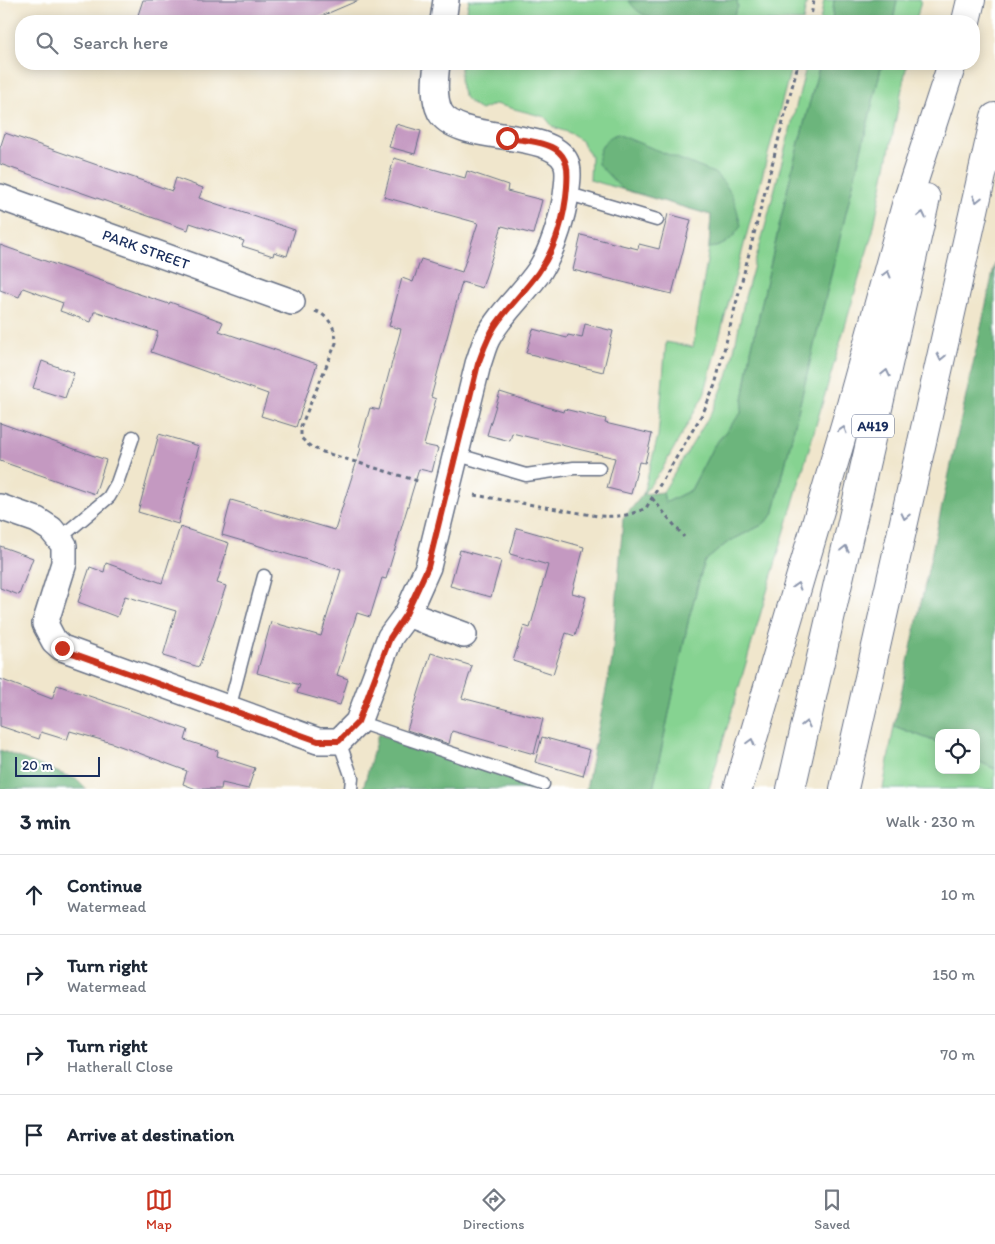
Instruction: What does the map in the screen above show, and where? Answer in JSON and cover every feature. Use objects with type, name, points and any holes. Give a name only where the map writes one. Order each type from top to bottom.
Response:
[{"type":"highway","points":[[738,789],[851,405],[906,205],[950,70]]},
{"type":"highway","name":"A419","points":[[791,789],[956,70]]},
{"type":"highway","points":[[844,789],[995,117]]},
{"type":"highway","points":[[851,789],[868,681]]},
{"type":"street","points":[[444,15],[446,0]]},
{"type":"street","points":[[0,507],[37,520],[51,529],[60,538],[65,553],[64,563],[45,624],[54,641],[72,653],[318,741],[349,731],[390,638],[406,614],[428,567],[478,364],[487,340],[539,272],[548,256],[561,222],[566,193],[567,164],[556,150],[544,144],[507,138],[448,121],[440,112],[437,104],[435,90],[437,70]]},
{"type":"street","name":"PARK STREET","points":[[0,197],[292,302]]},
{"type":"street","points":[[406,614],[464,635]]},
{"type":"lane","points":[[566,193],[657,220]]},
{"type":"lane","points":[[60,538],[109,497],[133,437]]},
{"type":"lane","points":[[455,454],[526,475],[574,468],[600,468]]},
{"type":"lane","points":[[229,709],[264,576]]},
{"type":"lane","points":[[351,789],[349,731],[543,784]]},
{"type":"path","points":[[811,15],[814,0]]},
{"type":"path","points":[[684,537],[651,497],[703,413],[715,385],[796,70]]},
{"type":"green space","points":[[469,0],[807,0],[804,15],[466,15]]},
{"type":"green space","points":[[737,0],[738,7],[734,15],[645,15],[629,1]]},
{"type":"green space","points":[[824,0],[834,0],[833,15],[821,15]]},
{"type":"green space","points":[[834,0],[897,0],[894,15],[833,15]]},
{"type":"green space","points":[[897,0],[921,0],[917,15],[894,15]]},
{"type":"green space","points":[[461,70],[790,70],[704,395],[661,471],[643,494],[658,436],[666,342],[693,347],[709,248],[711,215],[590,180],[591,156],[581,141],[574,135],[553,127],[545,117],[495,104],[481,110],[464,96],[460,79]]},
{"type":"green space","points":[[805,70],[818,70],[793,165],[751,351],[741,413],[713,447],[691,490],[665,503],[663,492],[713,410],[730,370],[745,297]]},
{"type":"green space","points":[[818,70],[881,70],[773,515],[762,525],[728,542],[704,562],[689,618],[653,789],[586,789],[612,660],[623,519],[643,494],[663,492],[665,503],[691,490],[713,447],[741,413],[751,351],[793,165]]},
{"type":"green space","points":[[881,70],[906,70],[873,231],[709,789],[653,789],[689,618],[704,562],[728,542],[762,525],[773,515]]},
{"type":"green space","points":[[617,134],[714,173],[729,191],[741,226],[728,242],[709,248],[711,215],[622,189],[598,164],[602,146],[608,139]]},
{"type":"green space","points":[[995,263],[995,769],[980,762],[980,729],[935,729],[935,741],[894,726]]},
{"type":"green space","points":[[894,726],[935,741],[935,774],[980,774],[980,762],[995,769],[995,789],[883,789]]},
{"type":"green space","points":[[378,734],[539,789],[363,789]]},
{"type":"green space","points":[[0,750],[78,780],[87,789],[0,789]]},
{"type":"building","points":[[143,0],[359,0],[324,15],[138,15]]},
{"type":"building","points":[[396,124],[421,131],[415,154],[389,147]]},
{"type":"building","points":[[5,133],[172,191],[176,178],[203,188],[199,198],[295,230],[287,256],[274,252],[273,256],[242,246],[244,241],[190,223],[188,230],[0,164],[0,148]]},
{"type":"building","points":[[394,158],[465,178],[467,171],[508,185],[507,191],[542,200],[533,234],[502,226],[482,288],[462,282],[431,397],[436,399],[424,445],[438,448],[432,472],[419,469],[386,579],[382,578],[370,617],[357,613],[337,675],[348,679],[340,705],[297,693],[300,685],[257,673],[271,622],[321,636],[341,570],[222,535],[231,500],[335,530],[361,448],[359,447],[370,408],[379,410],[401,329],[389,326],[402,278],[413,282],[421,259],[462,272],[478,223],[384,197]]},
{"type":"building","points":[[668,214],[691,220],[672,294],[573,270],[581,235],[638,249],[639,244],[659,249]]},
{"type":"building","points":[[0,245],[139,294],[169,304],[170,302],[223,322],[219,331],[317,364],[296,427],[261,416],[268,394],[151,352],[158,332],[98,312],[94,312],[91,322],[60,311],[63,303],[23,288],[19,297],[0,290]]},
{"type":"building","points":[[585,324],[613,331],[603,372],[526,353],[533,329],[567,338],[568,335],[582,338]]},
{"type":"building","points":[[42,361],[74,373],[65,398],[33,388]]},
{"type":"building","points":[[500,392],[563,412],[564,409],[606,419],[605,423],[652,434],[645,463],[639,462],[631,494],[607,488],[615,458],[512,433],[510,441],[487,435]]},
{"type":"building","points":[[0,423],[106,460],[95,494],[0,461]]},
{"type":"building","points":[[159,434],[199,446],[178,524],[138,512]]},
{"type":"building","points":[[180,527],[229,543],[217,583],[226,586],[199,667],[163,656],[176,611],[125,596],[117,617],[78,602],[90,567],[104,572],[106,563],[162,583]]},
{"type":"building","points":[[517,528],[584,547],[572,593],[586,597],[575,636],[566,633],[553,674],[513,661],[524,626],[530,628],[548,565],[510,554]]},
{"type":"building","points":[[0,546],[33,558],[19,595],[0,588]]},
{"type":"building","points":[[460,550],[501,561],[491,597],[450,586]]},
{"type":"building","points":[[431,653],[472,666],[462,698],[543,719],[534,754],[452,731],[449,744],[407,730]]},
{"type":"building","points":[[0,679],[52,699],[57,685],[188,730],[185,740],[218,751],[217,756],[255,768],[248,789],[222,783],[221,789],[196,789],[183,784],[187,771],[112,743],[70,731],[67,740],[41,732],[39,739],[0,726]]},
{"type":"building","points":[[542,737],[590,750],[583,776],[535,762]]},
{"type":"route","points":[[62,648],[318,741],[330,743],[339,741],[352,730],[358,722],[390,638],[416,596],[428,567],[478,364],[487,340],[496,325],[539,272],[556,238],[561,222],[568,174],[567,164],[563,157],[556,150],[544,144],[507,138]]}]
